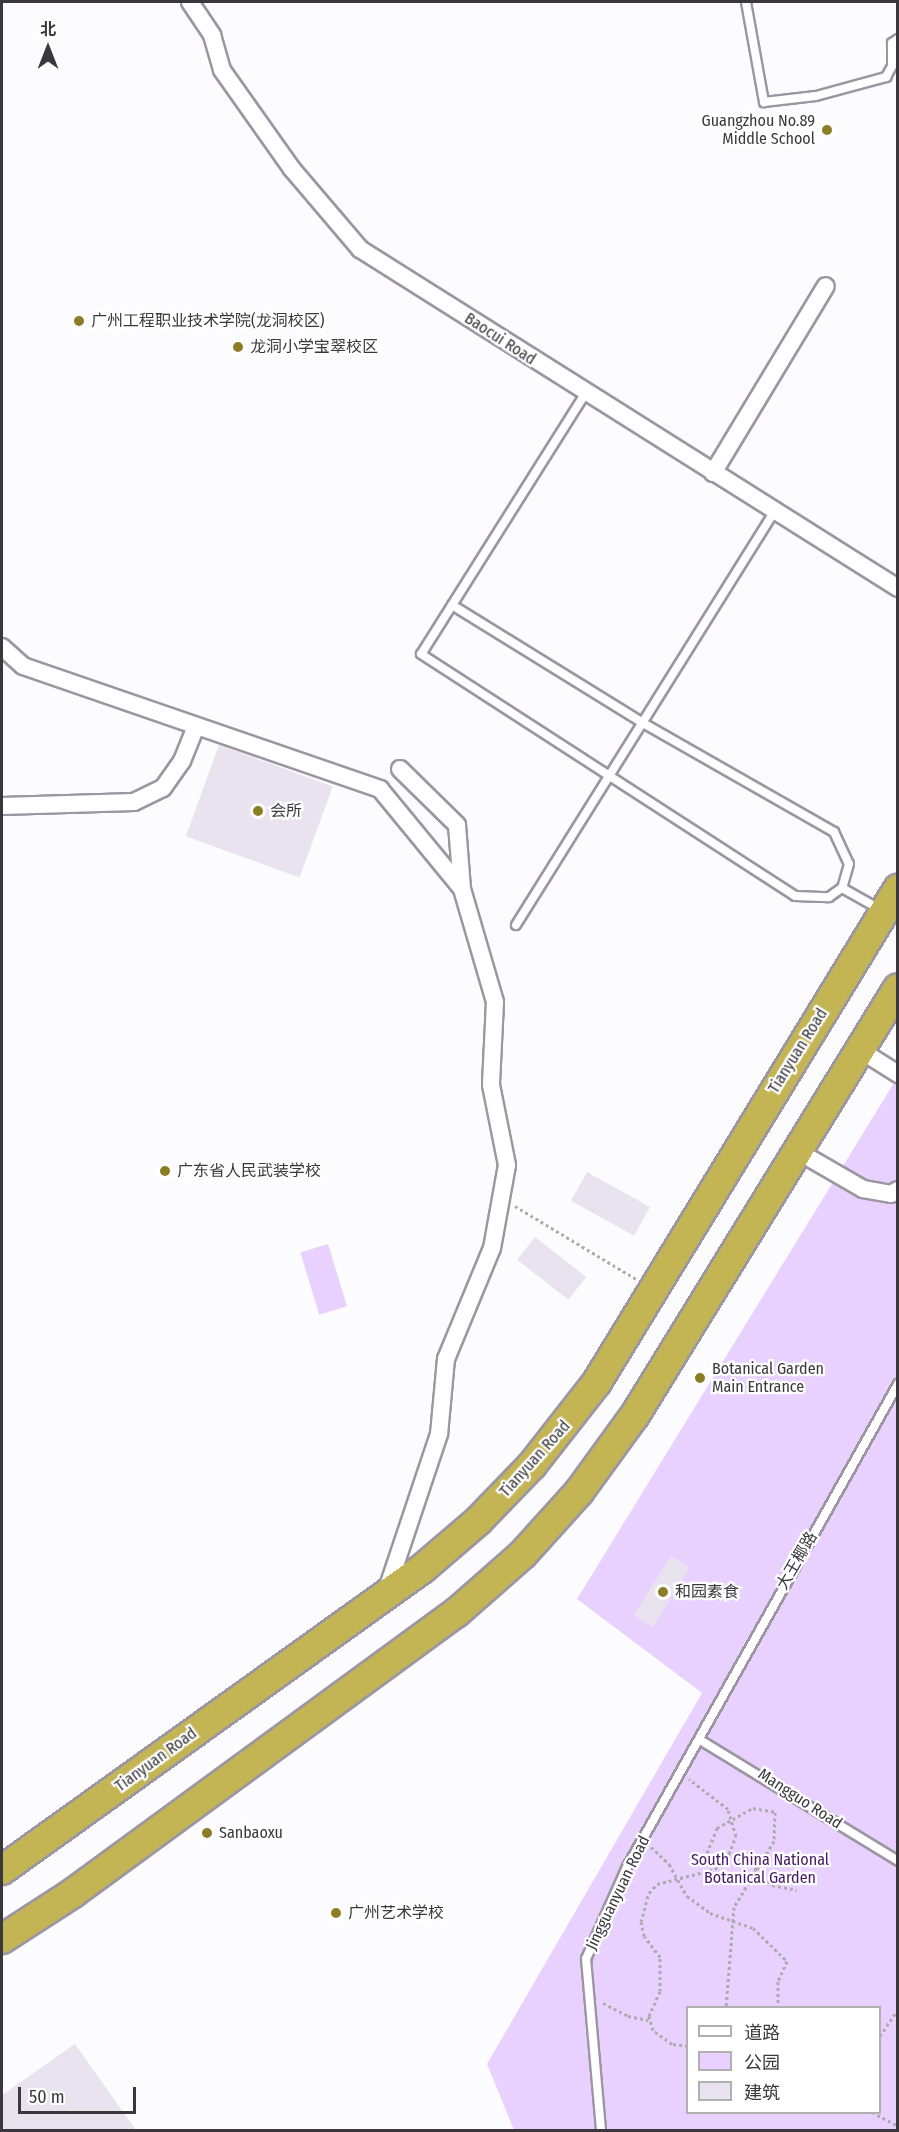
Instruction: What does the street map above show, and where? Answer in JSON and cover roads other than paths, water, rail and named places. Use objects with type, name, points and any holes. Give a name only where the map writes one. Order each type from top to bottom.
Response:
[{"type":"highway","name":"Tianyuan Road","points":[[2,1870],[384,1596],[478,1521],[560,1434],[653,1290],[891,901]]},
{"type":"highway","points":[[2,1939],[73,1893],[447,1620],[523,1554],[605,1459],[799,1152],[897,988]]},
{"type":"street","name":"Baocui Road","points":[[190,2],[212,35],[222,70],[292,169],[360,249],[585,394],[897,588]]},
{"type":"street","points":[[713,473],[826,286]]},
{"type":"street","points":[[2,647],[23,666],[380,789],[462,889]]},
{"type":"street","points":[[2,807],[134,802],[163,788],[182,761],[195,728]]},
{"type":"street","points":[[384,1596],[439,1434],[446,1359],[492,1248],[507,1165],[491,1085],[495,1002],[462,889],[457,825],[400,769]]},
{"type":"street","points":[[860,1050],[897,1074]]},
{"type":"street","points":[[799,1152],[863,1189],[891,1194],[897,1190]]},
{"type":"lane","points":[[746,2],[764,102],[816,96],[886,77],[892,66],[892,43],[897,39]]},
{"type":"lane","points":[[452,605],[643,723],[834,832],[849,864],[842,888],[829,897],[795,896],[421,654],[585,394]]},
{"type":"lane","points":[[516,925],[774,512]]},
{"type":"lane","points":[[842,888],[891,901]]},
{"type":"lane","name":"大王椰路","points":[[700,1740],[897,1384]]},
{"type":"lane","name":"Jingguanyuan Road","points":[[601,2130],[586,1959],[641,1842],[700,1740]]},
{"type":"lane","name":"Mangguo Road","points":[[700,1740],[897,1861]]},
{"type":"place","name":"Guangzhou No.89 Middle School","points":[[827,130]]},
{"type":"place","name":"广州工程职业技术学院(龙洞校区)","points":[[79,321]]},
{"type":"place","name":"龙洞小学宝翠校区","points":[[238,347]]},
{"type":"place","name":"会所","points":[[258,811]]},
{"type":"place","name":"广东省人民武装学校","points":[[165,1171]]},
{"type":"place","name":"Botanical Garden Main Entrance","points":[[700,1378]]},
{"type":"place","name":"和园素食","points":[[663,1592]]},
{"type":"place","name":"Sanbaoxu","points":[[207,1833]]},
{"type":"place","name":"广州艺术学校","points":[[336,1913]]},
{"type":"park label","name":"South China National Botanical Garden","points":[[760,1869]]}]
